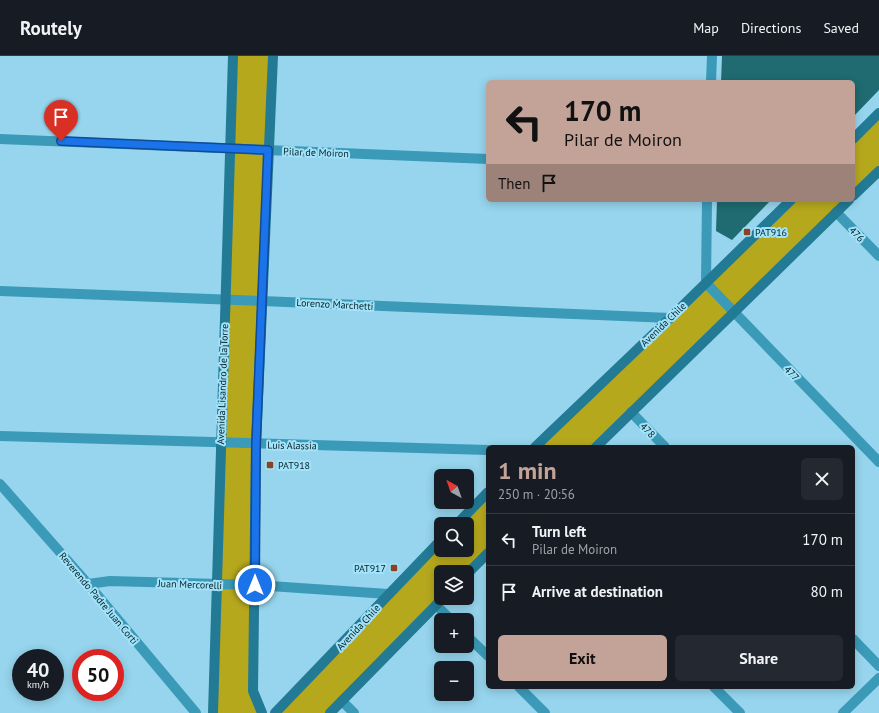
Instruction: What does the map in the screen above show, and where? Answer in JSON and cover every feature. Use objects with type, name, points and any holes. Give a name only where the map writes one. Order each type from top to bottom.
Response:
[{"type":"main road","name":"Avenida Lisandro de la Torre","points":[[212,713],[233,56]]},
{"type":"main road","points":[[262,713],[253,691],[256,445],[272,56]]},
{"type":"main road","points":[[855,137],[879,113]]},
{"type":"main road","points":[[855,194],[879,171]]},
{"type":"main road","name":"Avenida Chile","points":[[537,445],[670,318],[788,202]]},
{"type":"main road","points":[[598,445],[847,202]]},
{"type":"main road","points":[[464,517],[486,494]]},
{"type":"main road","name":"Avenida Chile","points":[[275,713],[434,547]]},
{"type":"main road","points":[[474,567],[486,556]]},
{"type":"main road","points":[[330,713],[435,605]]},
{"type":"street","points":[[711,80],[712,56]]},
{"type":"street","name":"Pilar de Moiron","points":[[0,139],[486,159]]},
{"type":"street","points":[[706,283],[707,202]]},
{"type":"street","name":"476","points":[[836,212],[879,256]]},
{"type":"street","name":"477","points":[[706,283],[879,462]]},
{"type":"street","name":"Lorenzo Marchetti","points":[[0,291],[262,300],[670,318]]},
{"type":"street","name":"478","points":[[631,412],[663,445]]},
{"type":"street","name":"Luis Alassia","points":[[0,436],[256,445],[486,450]]},
{"type":"street","name":"Reverendo Padre Juan Corti","points":[[0,484],[88,584],[196,713]]},
{"type":"street","name":"Juan Mercorelli","points":[[88,584],[110,581],[255,585],[388,594]]},
{"type":"street","points":[[855,641],[879,666]]},
{"type":"street","points":[[474,643],[486,654]]},
{"type":"street","points":[[843,713],[879,678]]},
{"type":"street","points":[[521,689],[545,713]]},
{"type":"street","points":[[716,689],[740,713]]},
{"type":"street","points":[[342,701],[354,713]]},
{"type":"shaded area","points":[[233,56],[273,56],[253,691],[262,713],[213,713]]},
{"type":"shaded area","points":[[879,113],[879,171],[855,194],[855,137]]},
{"type":"shaded area","points":[[789,202],[847,202],[598,445],[537,445]]},
{"type":"shaded area","points":[[486,494],[486,555],[474,566],[434,565],[434,605],[330,713],[275,713],[434,547],[434,557],[474,557],[474,517],[464,517],[472,509],[474,509],[474,506]]},
{"type":"building","points":[[722,56],[879,56],[879,90],[855,115],[855,80],[721,80]]},
{"type":"building","points":[[717,202],[769,202],[732,240],[716,231]]},
{"type":"place","name":"PAT916","points":[[747,232]]},
{"type":"place","name":"PAT918","points":[[270,465]]},
{"type":"place","name":"PAT917","points":[[394,568]]},
{"type":"route","points":[[61,141],[268,150],[256,445],[255,585]]}]
